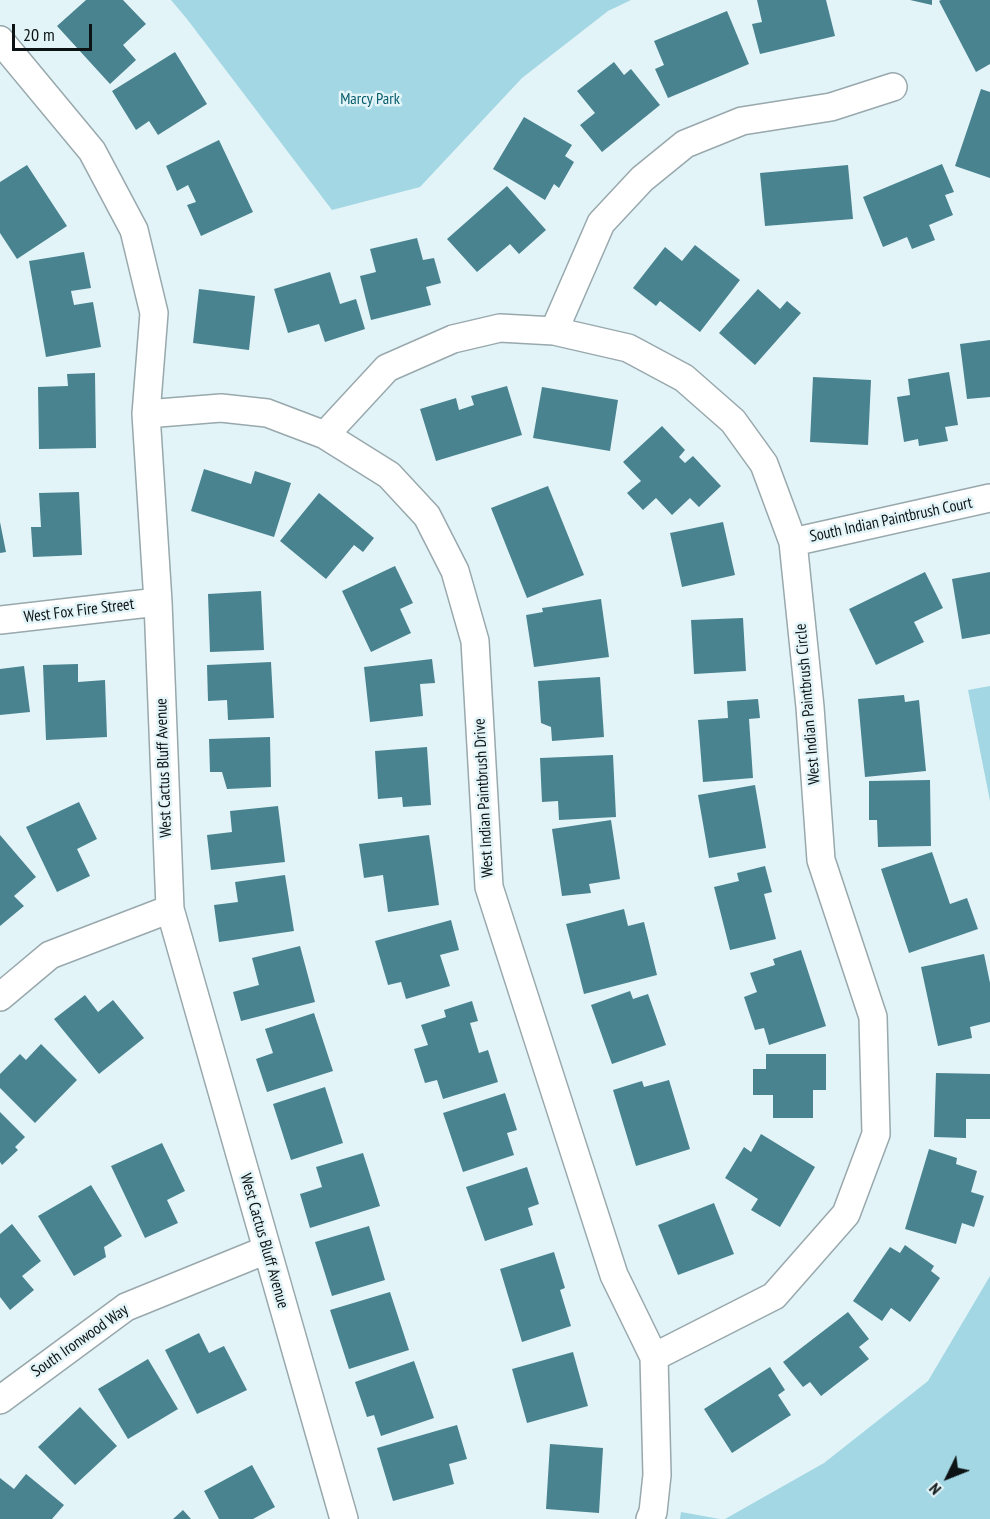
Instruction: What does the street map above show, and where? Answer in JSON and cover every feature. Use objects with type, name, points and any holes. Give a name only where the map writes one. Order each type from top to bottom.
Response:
[{"type":"street","name":"West Cactus Bluff Avenue","points":[[0,40],[92,151],[134,230],[154,314],[146,414],[158,602],[170,909],[344,1519]]},
{"type":"street","points":[[554,331],[601,223],[642,179],[685,144],[742,121],[831,106],[893,87]]},
{"type":"street","name":"West Indian Paintbrush Circle","points":[[326,435],[387,368],[453,339],[500,328],[554,331],[628,348],[684,378],[733,421],[764,464],[793,542],[810,707],[821,860],[873,1017],[876,1134],[846,1214],[774,1296],[654,1357]]},
{"type":"street","name":"West Indian Paintbrush Drive","points":[[146,414],[221,408],[267,412],[326,435],[389,476],[427,516],[455,571],[476,641],[489,886],[614,1275],[654,1357],[657,1475],[653,1512],[650,1519]]},
{"type":"street","name":"South Indian Paintbrush Court","points":[[793,542],[990,498]]},
{"type":"street","name":"West Fox Fire Street","points":[[0,620],[158,602]]},
{"type":"street","points":[[0,997],[50,955],[170,909]]},
{"type":"street","name":"South Ironwood Way","points":[[0,1400],[126,1307],[266,1250]]},
{"type":"green space","name":"Marcy Park","points":[[171,0],[631,0],[608,11],[522,78],[420,187],[332,210]]},
{"type":"green space","points":[[990,686],[990,801],[968,690]]},
{"type":"green space","points":[[990,1276],[990,1519],[725,1519],[824,1463],[928,1381]]},
{"type":"green space","points":[[681,1512],[720,1519],[680,1519]]},
{"type":"building","points":[[86,0],[123,0],[146,24],[123,45],[136,60],[110,84],[57,26]]},
{"type":"building","points":[[757,0],[826,0],[835,36],[760,54],[752,24],[762,22]]},
{"type":"building","points":[[910,0],[932,0],[932,5]]},
{"type":"building","points":[[990,0],[990,64],[976,72],[939,1]]},
{"type":"building","points":[[727,11],[749,64],[668,98],[655,69],[664,65],[654,41]]},
{"type":"building","points":[[175,52],[207,104],[158,135],[149,121],[136,130],[112,91]]},
{"type":"building","points":[[614,62],[624,75],[631,69],[660,105],[602,152],[580,125],[595,113],[577,91]]},
{"type":"building","points":[[981,89],[990,92],[990,178],[955,166]]},
{"type":"building","points":[[524,117],[572,145],[565,156],[574,162],[559,188],[554,184],[545,200],[493,169]]},
{"type":"building","points":[[219,140],[253,212],[201,236],[187,205],[196,202],[188,185],[177,191],[166,166]]},
{"type":"building","points":[[942,164],[954,192],[945,195],[953,215],[929,225],[935,240],[912,249],[907,237],[883,247],[863,197]]},
{"type":"building","points":[[27,165],[67,226],[17,259],[0,233],[0,182]]},
{"type":"building","points":[[848,165],[853,219],[765,226],[760,173]]},
{"type":"building","points":[[507,186],[546,230],[519,254],[510,244],[477,272],[447,239]]},
{"type":"building","points":[[417,238],[423,260],[434,258],[441,283],[426,287],[431,305],[371,320],[360,276],[376,272],[370,249]]},
{"type":"building","points":[[695,245],[740,280],[700,332],[660,301],[656,306],[633,288],[665,247],[682,261]]},
{"type":"building","points":[[84,252],[91,288],[71,291],[74,305],[93,302],[101,347],[46,357],[29,261]]},
{"type":"building","points":[[330,272],[340,304],[356,299],[365,329],[325,342],[319,324],[288,333],[274,289]]},
{"type":"building","points":[[199,289],[255,296],[249,350],[193,343]]},
{"type":"building","points":[[758,289],[780,309],[787,301],[801,313],[755,365],[719,333]]},
{"type":"building","points":[[990,340],[990,397],[967,399],[960,344]]},
{"type":"building","points":[[949,372],[958,425],[945,427],[948,441],[919,446],[918,439],[904,442],[897,397],[910,395],[908,379]]},
{"type":"building","points":[[95,373],[96,448],[39,449],[38,387],[68,386],[67,374]]},
{"type":"building","points":[[813,377],[871,380],[868,445],[810,442]]},
{"type":"building","points":[[507,386],[522,435],[436,461],[420,409],[456,398],[459,410],[474,405],[471,396]]},
{"type":"building","points":[[542,387],[618,400],[610,451],[533,438]]},
{"type":"building","points":[[662,426],[685,450],[679,457],[685,463],[693,456],[721,486],[699,507],[690,498],[672,515],[656,498],[643,510],[627,493],[641,481],[623,462]]},
{"type":"building","points":[[204,469],[251,484],[255,471],[291,483],[274,537],[191,511]]},
{"type":"building","points":[[548,486],[584,575],[527,598],[491,508]]},
{"type":"building","points":[[79,492],[82,555],[33,557],[31,527],[41,527],[39,493]]},
{"type":"building","points":[[319,493],[374,538],[363,552],[354,545],[326,579],[280,541]]},
{"type":"building","points":[[0,522],[6,552],[0,553]]},
{"type":"building","points":[[723,522],[735,575],[682,587],[670,533]]},
{"type":"building","points":[[395,566],[413,603],[400,609],[411,633],[371,652],[342,591]]},
{"type":"building","points":[[925,572],[943,608],[914,622],[924,642],[876,665],[849,609]]},
{"type":"building","points":[[990,572],[990,634],[962,639],[952,579]]},
{"type":"building","points":[[261,591],[264,650],[210,652],[208,594]]},
{"type":"building","points":[[601,599],[609,657],[534,667],[526,615],[543,612],[542,608]]},
{"type":"building","points":[[743,618],[746,671],[694,674],[691,620]]},
{"type":"building","points":[[432,659],[435,683],[420,684],[423,716],[370,722],[364,667]]},
{"type":"building","points":[[271,662],[274,718],[228,720],[227,700],[208,701],[207,665]]},
{"type":"building","points":[[78,664],[78,682],[105,680],[107,737],[46,740],[43,665]]},
{"type":"building","points":[[24,666],[30,712],[0,715],[0,669]]},
{"type":"building","points":[[600,677],[604,737],[552,741],[551,727],[541,723],[538,681]]},
{"type":"building","points":[[904,695],[905,702],[919,700],[926,771],[865,777],[858,699]]},
{"type":"building","points":[[758,699],[760,718],[749,719],[753,778],[703,782],[698,720],[728,718],[727,701]]},
{"type":"building","points":[[270,737],[271,787],[227,789],[222,772],[210,772],[209,739]]},
{"type":"building","points":[[427,747],[431,805],[403,807],[402,797],[378,799],[375,751]]},
{"type":"building","points":[[613,755],[616,817],[559,820],[558,801],[542,802],[540,758]]},
{"type":"building","points":[[930,780],[931,846],[878,847],[877,820],[869,820],[869,781]]},
{"type":"building","points":[[755,785],[766,848],[709,858],[698,795]]},
{"type":"building","points":[[79,802],[97,839],[77,849],[90,876],[57,892],[26,827]]},
{"type":"building","points":[[278,806],[285,862],[211,870],[207,835],[232,832],[230,811]]},
{"type":"building","points":[[611,820],[620,879],[589,884],[591,893],[562,896],[552,829]]},
{"type":"building","points":[[0,835],[36,877],[14,896],[24,906],[0,926]]},
{"type":"building","points":[[429,835],[439,905],[388,912],[383,875],[364,878],[359,844]]},
{"type":"building","points":[[932,852],[950,904],[967,898],[978,929],[909,953],[881,869]]},
{"type":"building","points":[[765,866],[772,892],[764,894],[776,939],[730,950],[714,887],[739,881],[737,873]]},
{"type":"building","points":[[285,875],[294,931],[219,942],[214,905],[238,902],[235,882]]},
{"type":"building","points":[[624,909],[628,926],[644,922],[657,975],[584,994],[566,924]]},
{"type":"building","points":[[451,920],[459,950],[440,955],[450,986],[406,999],[401,982],[388,985],[375,941]]},
{"type":"building","points":[[300,946],[315,1002],[241,1021],[233,992],[259,985],[252,958]]},
{"type":"building","points":[[801,950],[826,1026],[769,1045],[764,1028],[755,1030],[744,997],[757,992],[750,973],[775,965],[773,959]]},
{"type":"building","points":[[984,954],[990,983],[990,1022],[970,1027],[972,1038],[938,1046],[921,967]]},
{"type":"building","points":[[630,991],[633,999],[648,994],[666,1045],[612,1064],[591,1005]]},
{"type":"building","points":[[85,995],[98,1012],[113,1000],[144,1038],[99,1074],[54,1019]]},
{"type":"building","points":[[472,1001],[478,1021],[470,1023],[479,1053],[488,1050],[498,1082],[443,1099],[437,1080],[425,1083],[414,1049],[428,1045],[421,1025],[446,1017],[444,1010]]},
{"type":"building","points":[[314,1013],[333,1071],[267,1092],[256,1059],[273,1053],[265,1029]]},
{"type":"building","points":[[41,1044],[77,1080],[35,1123],[0,1088],[0,1074],[20,1054],[26,1060]]},
{"type":"building","points":[[766,1054],[826,1054],[826,1090],[813,1090],[813,1118],[773,1118],[773,1095],[753,1095],[753,1069],[766,1069]]},
{"type":"building","points":[[936,1073],[990,1074],[990,1119],[966,1119],[966,1138],[934,1137]]},
{"type":"building","points":[[669,1080],[690,1149],[636,1166],[613,1090],[642,1081],[644,1087]]},
{"type":"building","points":[[325,1087],[343,1143],[291,1160],[273,1104]]},
{"type":"building","points":[[505,1093],[517,1130],[507,1133],[514,1155],[463,1172],[443,1113]]},
{"type":"building","points":[[0,1112],[25,1137],[15,1147],[18,1150],[2,1165],[0,1162]]},
{"type":"building","points":[[761,1134],[815,1167],[780,1227],[751,1210],[758,1199],[725,1178],[744,1147],[751,1152]]},
{"type":"building","points":[[162,1143],[185,1191],[167,1200],[178,1223],[145,1238],[111,1166]]},
{"type":"building","points":[[929,1149],[957,1158],[956,1164],[977,1171],[971,1192],[984,1196],[974,1227],[962,1223],[956,1244],[905,1229]]},
{"type":"building","points":[[363,1153],[380,1206],[310,1228],[300,1194],[322,1187],[316,1167]]},
{"type":"building","points":[[527,1167],[539,1204],[528,1208],[533,1225],[485,1241],[466,1187]]},
{"type":"building","points":[[91,1185],[122,1236],[104,1247],[106,1257],[74,1276],[38,1216]]},
{"type":"building","points":[[714,1203],[734,1254],[678,1275],[658,1225]]},
{"type":"building","points":[[12,1224],[41,1261],[22,1276],[34,1290],[10,1310],[0,1297],[0,1234]]},
{"type":"building","points":[[369,1226],[385,1280],[332,1296],[315,1242]]},
{"type":"building","points":[[905,1245],[934,1266],[931,1271],[940,1278],[910,1322],[891,1308],[882,1321],[853,1301],[890,1247],[900,1253]]},
{"type":"building","points":[[554,1252],[565,1288],[560,1290],[571,1326],[522,1342],[500,1269]]},
{"type":"building","points":[[390,1292],[409,1350],[349,1369],[330,1310]]},
{"type":"building","points":[[848,1312],[869,1339],[859,1347],[869,1359],[821,1396],[810,1382],[803,1387],[783,1362]]},
{"type":"building","points":[[199,1333],[209,1353],[224,1346],[247,1390],[197,1414],[165,1350]]},
{"type":"building","points":[[573,1352],[588,1406],[527,1423],[512,1369]]},
{"type":"building","points":[[148,1359],[178,1409],[128,1439],[98,1389]]},
{"type":"building","points":[[414,1361],[434,1418],[381,1436],[374,1415],[367,1417],[355,1382]]},
{"type":"building","points":[[770,1367],[785,1390],[778,1395],[791,1415],[732,1453],[704,1409]]},
{"type":"building","points":[[80,1407],[117,1446],[75,1485],[38,1447]]},
{"type":"building","points":[[457,1425],[467,1459],[449,1464],[454,1484],[393,1501],[377,1448]]},
{"type":"building","points":[[550,1444],[603,1448],[599,1513],[546,1509]]},
{"type":"building","points":[[252,1465],[275,1507],[253,1519],[219,1519],[204,1491]]},
{"type":"building","points":[[26,1474],[64,1505],[52,1519],[0,1519],[0,1478],[14,1489]]},
{"type":"building","points":[[183,1510],[191,1519],[173,1519]]}]
